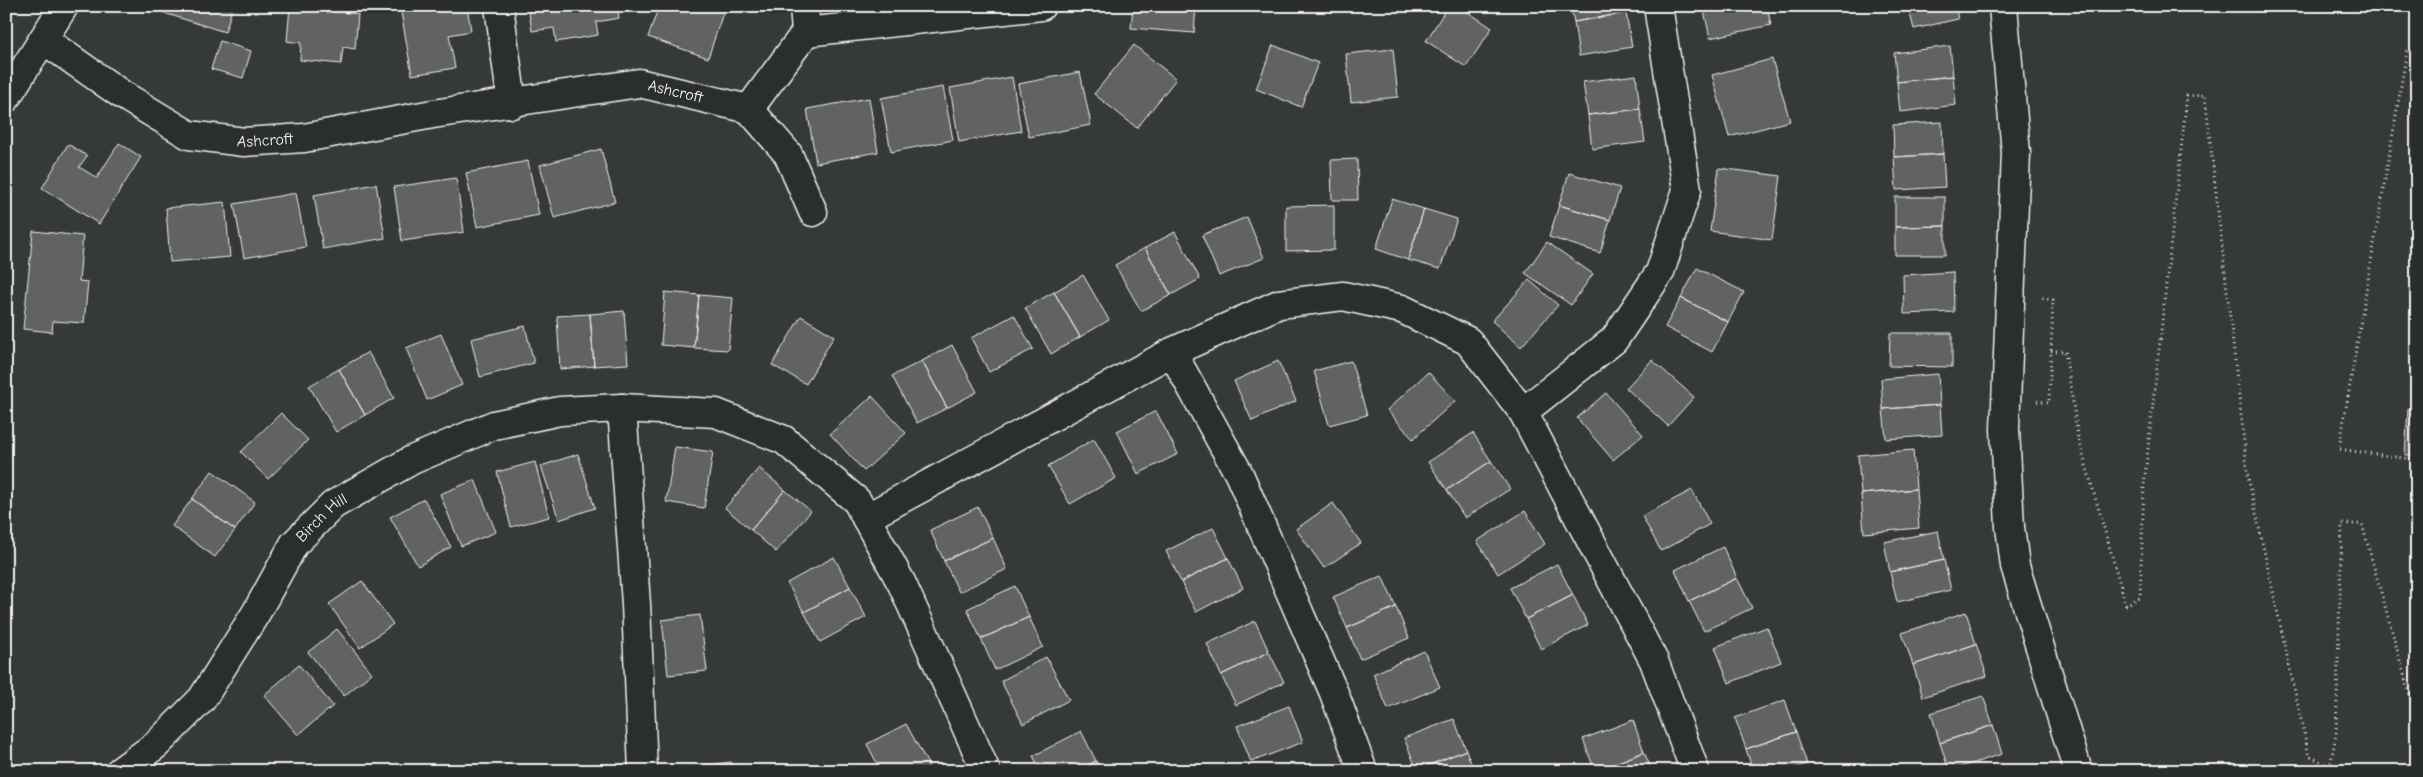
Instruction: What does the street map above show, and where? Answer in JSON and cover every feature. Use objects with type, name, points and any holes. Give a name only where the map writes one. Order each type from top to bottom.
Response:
[{"type":"street","points":[[6,98],[64,6]]},
{"type":"street","points":[[499,6],[512,104]]},
{"type":"street","points":[[813,212],[788,154],[749,109],[805,19],[1041,6]]},
{"type":"street","points":[[1523,412],[1614,340],[1660,272],[1687,190],[1658,6]]},
{"type":"street","points":[[2003,6],[2016,153],[2006,430],[2010,527],[2016,566],[2078,771]]},
{"type":"street","name":"Ashcroft","points":[[44,40],[121,94],[189,135],[244,142],[304,138],[433,114],[512,104],[639,83],[749,109]]},
{"type":"street","points":[[866,518],[1172,352],[1280,304],[1343,296],[1402,309],[1468,341],[1523,412],[1654,661],[1695,771]]},
{"type":"street","points":[[1172,352],[1239,474],[1334,693],[1363,771]]},
{"type":"street","points":[[622,408],[636,604],[643,771]]},
{"type":"street","name":"Birch Hill","points":[[120,771],[156,745],[202,699],[256,613],[294,544],[333,505],[412,460],[494,426],[560,411],[622,408],[716,413],[784,440],[857,501],[902,584],[986,771]]},
{"type":"path","points":[[2417,52],[2407,51],[2339,449],[2417,460]]},
{"type":"path","points":[[2051,351],[2066,351],[2078,437],[2126,605],[2140,597],[2144,485],[2187,96],[2205,95],[2248,477],[2309,756],[2330,766],[2336,735],[2342,524],[2362,524],[2417,721]]},
{"type":"building","points":[[167,6],[233,6],[225,32],[164,13]]},
{"type":"building","points":[[400,6],[444,6],[444,8],[467,6],[471,31],[449,35],[455,68],[412,75]]},
{"type":"building","points":[[528,6],[617,6],[619,18],[596,22],[598,35],[556,42],[554,28],[532,31]]},
{"type":"building","points":[[659,6],[725,7],[708,58],[648,37]]},
{"type":"building","points":[[1133,6],[1196,6],[1194,33],[1131,28]]},
{"type":"building","points":[[1448,6],[1459,6],[1492,28],[1466,67],[1426,41]]},
{"type":"building","points":[[1571,6],[1625,6],[1626,13],[1574,22]]},
{"type":"building","points":[[1703,6],[1767,6],[1771,25],[1710,38]]},
{"type":"building","points":[[1908,6],[1955,6],[1958,19],[1914,29]]},
{"type":"building","points":[[290,7],[358,14],[355,49],[343,47],[341,64],[300,60],[301,43],[287,41]]},
{"type":"building","points":[[1626,13],[1632,47],[1579,56],[1574,22]]},
{"type":"building","points":[[220,41],[251,51],[243,78],[211,69]]},
{"type":"building","points":[[1134,45],[1176,79],[1137,128],[1094,94]]},
{"type":"building","points":[[1273,45],[1318,63],[1301,107],[1256,89]]},
{"type":"building","points":[[1950,46],[1953,76],[1897,82],[1894,53]]},
{"type":"building","points":[[1393,49],[1398,97],[1351,102],[1346,54]]},
{"type":"building","points":[[1772,59],[1790,121],[1729,137],[1712,75]]},
{"type":"building","points":[[1080,72],[1091,125],[1029,137],[1018,84]]},
{"type":"building","points":[[1636,75],[1640,109],[1588,115],[1583,82]]},
{"type":"building","points":[[1953,76],[1956,105],[1900,112],[1897,82]]},
{"type":"building","points":[[1012,77],[1021,131],[959,142],[950,88]]},
{"type":"building","points":[[943,87],[953,140],[891,152],[881,98]]},
{"type":"building","points":[[869,98],[878,152],[816,163],[807,109]]},
{"type":"building","points":[[1640,109],[1645,142],[1592,149],[1588,115]]},
{"type":"building","points":[[1942,122],[1943,154],[1894,157],[1893,125]]},
{"type":"building","points":[[119,143],[141,157],[99,224],[42,188],[68,144],[87,156],[79,167],[97,178]]},
{"type":"building","points":[[601,149],[615,202],[554,218],[540,165]]},
{"type":"building","points":[[1943,154],[1945,187],[1896,190],[1894,157]]},
{"type":"building","points":[[1357,159],[1358,200],[1332,200],[1331,160]]},
{"type":"building","points":[[528,161],[539,215],[477,227],[466,173]]},
{"type":"building","points":[[1719,168],[1781,176],[1772,240],[1710,231]]},
{"type":"building","points":[[1569,173],[1620,188],[1610,220],[1559,205]]},
{"type":"building","points":[[456,178],[464,232],[402,241],[394,187]]},
{"type":"building","points":[[376,184],[385,238],[323,249],[314,195]]},
{"type":"building","points":[[296,193],[306,247],[244,258],[234,204]]},
{"type":"building","points":[[1895,197],[1945,197],[1945,226],[1895,227]]},
{"type":"building","points":[[1392,199],[1424,209],[1408,260],[1376,249]]},
{"type":"building","points":[[225,202],[230,257],[170,262],[166,208]]},
{"type":"building","points":[[1334,205],[1334,250],[1286,251],[1286,206]]},
{"type":"building","points":[[1559,205],[1610,220],[1600,253],[1549,237]]},
{"type":"building","points":[[1424,209],[1457,219],[1440,269],[1408,260]]},
{"type":"building","points":[[1247,217],[1264,258],[1219,276],[1202,235]]},
{"type":"building","points":[[1945,226],[1945,255],[1895,255],[1895,227]]},
{"type":"building","points":[[33,231],[83,236],[79,281],[88,282],[84,323],[53,321],[52,332],[23,329]]},
{"type":"building","points":[[1175,232],[1200,279],[1171,295],[1145,248]]},
{"type":"building","points":[[1547,242],[1593,274],[1571,305],[1525,273]]},
{"type":"building","points":[[1145,248],[1171,295],[1141,311],[1115,265]]},
{"type":"building","points":[[1697,268],[1744,292],[1728,322],[1681,298]]},
{"type":"building","points":[[1953,272],[1954,312],[1904,314],[1903,275]]},
{"type":"building","points":[[1083,275],[1109,320],[1080,337],[1054,292]]},
{"type":"building","points":[[1529,280],[1558,305],[1521,347],[1492,321]]},
{"type":"building","points":[[665,292],[699,295],[694,348],[661,345]]},
{"type":"building","points":[[1054,292],[1080,337],[1051,354],[1025,308]]},
{"type":"building","points":[[699,295],[733,298],[728,350],[694,348]]},
{"type":"building","points":[[1681,298],[1728,322],[1712,352],[1665,327]]},
{"type":"building","points":[[624,311],[628,364],[594,366],[590,314]]},
{"type":"building","points":[[590,314],[594,366],[560,369],[557,316]]},
{"type":"building","points":[[1014,315],[1033,349],[989,372],[971,338]]},
{"type":"building","points":[[801,316],[834,336],[806,384],[772,365]]},
{"type":"building","points":[[525,326],[534,363],[480,377],[471,339]]},
{"type":"building","points":[[1890,333],[1952,333],[1952,367],[1889,366]]},
{"type":"building","points":[[441,334],[462,385],[427,400],[406,348]]},
{"type":"building","points":[[952,345],[977,392],[947,408],[922,361]]},
{"type":"building","points":[[368,352],[394,398],[365,415],[339,369]]},
{"type":"building","points":[[1652,360],[1694,397],[1668,426],[1626,388]]},
{"type":"building","points":[[922,361],[947,408],[917,423],[892,376]]},
{"type":"building","points":[[1278,361],[1296,401],[1252,421],[1234,381]]},
{"type":"building","points":[[1351,361],[1367,415],[1329,425],[1314,371]]},
{"type":"building","points":[[339,369],[365,415],[336,432],[309,386]]},
{"type":"building","points":[[1428,372],[1455,401],[1413,439],[1387,410]]},
{"type":"building","points":[[1938,374],[1940,405],[1883,409],[1881,379]]},
{"type":"building","points":[[1606,393],[1643,435],[1613,460],[1577,418]]},
{"type":"building","points":[[872,396],[906,433],[864,471],[830,434]]},
{"type":"building","points":[[1940,405],[1942,435],[1886,439],[1883,409]]},
{"type":"building","points":[[2408,409],[2417,410],[2417,455],[2405,455]]},
{"type":"building","points":[[1156,411],[1178,454],[1138,474],[1117,431]]},
{"type":"building","points":[[281,413],[308,440],[268,479],[241,452]]},
{"type":"building","points":[[1473,433],[1491,461],[1447,490],[1428,462]]},
{"type":"building","points":[[1094,439],[1116,478],[1070,504],[1048,466]]},
{"type":"building","points":[[675,447],[713,452],[704,508],[666,502]]},
{"type":"building","points":[[1913,450],[1916,489],[1861,494],[1858,455]]},
{"type":"building","points":[[578,454],[595,508],[559,520],[541,466]]},
{"type":"building","points":[[1491,461],[1510,489],[1465,518],[1447,490]]},
{"type":"building","points":[[535,462],[549,517],[511,527],[497,472]]},
{"type":"building","points":[[759,468],[785,490],[751,530],[725,508]]},
{"type":"building","points":[[212,471],[255,502],[235,530],[192,499]]},
{"type":"building","points":[[475,480],[496,532],[461,546],[440,494]]},
{"type":"building","points":[[1916,489],[1919,528],[1864,533],[1861,494]]},
{"type":"building","points":[[785,490],[811,511],[776,552],[751,530]]},
{"type":"building","points":[[1692,490],[1710,524],[1661,551],[1642,516]]},
{"type":"building","points":[[192,499],[235,530],[215,557],[172,526]]},
{"type":"building","points":[[424,499],[451,547],[418,566],[390,517]]},
{"type":"building","points":[[1333,503],[1361,543],[1324,568],[1296,529]]},
{"type":"building","points":[[978,507],[993,538],[944,561],[930,530]]},
{"type":"building","points":[[1525,511],[1545,544],[1498,574],[1477,541]]},
{"type":"building","points":[[1213,528],[1228,558],[1181,582],[1166,551]]},
{"type":"building","points":[[1938,531],[1944,560],[1890,572],[1884,542]]},
{"type":"building","points":[[993,538],[1007,569],[959,592],[944,561]]},
{"type":"building","points":[[1723,547],[1737,578],[1689,601],[1675,570]]},
{"type":"building","points":[[834,557],[850,587],[804,612],[787,583]]},
{"type":"building","points":[[1228,558],[1243,588],[1196,612],[1181,582]]},
{"type":"building","points":[[1944,560],[1951,590],[1897,602],[1890,572]]},
{"type":"building","points":[[1557,564],[1573,595],[1526,619],[1510,588]]},
{"type":"building","points":[[1382,576],[1396,607],[1347,628],[1333,597]]},
{"type":"building","points":[[1737,578],[1752,608],[1704,631],[1689,601]]},
{"type":"building","points":[[362,581],[393,624],[360,648],[329,604]]},
{"type":"building","points":[[1015,586],[1029,617],[981,639],[967,609]]},
{"type":"building","points":[[850,587],[866,617],[820,642],[804,612]]},
{"type":"building","points":[[1573,595],[1588,625],[1541,649],[1526,619]]},
{"type":"building","points":[[1396,607],[1409,638],[1360,659],[1347,628]]},
{"type":"building","points":[[1966,612],[1976,644],[1913,665],[1902,633]]},
{"type":"building","points":[[700,615],[707,671],[668,675],[662,620]]},
{"type":"building","points":[[1029,617],[1043,647],[995,670],[981,639]]},
{"type":"building","points":[[1255,621],[1269,652],[1221,675],[1207,644]]},
{"type":"building","points":[[1767,627],[1781,662],[1729,683],[1715,647]]},
{"type":"building","points":[[337,629],[372,673],[344,696],[308,652]]},
{"type":"building","points":[[1976,644],[1987,676],[1923,697],[1913,665]]},
{"type":"building","points":[[1424,651],[1440,687],[1388,709],[1373,674]]},
{"type":"building","points":[[1269,652],[1284,682],[1236,705],[1221,675]]},
{"type":"building","points":[[1046,657],[1069,700],[1023,724],[1001,681]]},
{"type":"building","points":[[299,665],[333,706],[298,735],[264,695]]},
{"type":"building","points":[[1983,696],[1993,725],[1940,743],[1931,713]]},
{"type":"building","points":[[1785,700],[1796,732],[1746,749],[1735,718]]},
{"type":"building","points":[[1289,706],[1303,742],[1251,762],[1237,726]]},
{"type":"building","points":[[1454,719],[1466,750],[1417,770],[1404,738]]},
{"type":"building","points":[[1633,720],[1644,752],[1595,771],[1583,739]]},
{"type":"building","points":[[906,724],[929,766],[920,771],[881,771],[867,744]]},
{"type":"building","points":[[1993,725],[2002,754],[1949,771],[1940,743]]},
{"type":"building","points":[[1081,731],[1096,761],[1077,771],[1041,771],[1033,756]]},
{"type":"building","points":[[1796,732],[1807,764],[1787,771],[1753,771],[1746,749]]},
{"type":"building","points":[[1466,750],[1474,771],[1417,771],[1417,770]]},
{"type":"building","points":[[1644,752],[1652,771],[1595,771]]},
{"type":"building","points":[[1096,761],[1101,771],[1077,771]]},
{"type":"building","points":[[731,762],[732,771],[693,771],[693,767]]}]
